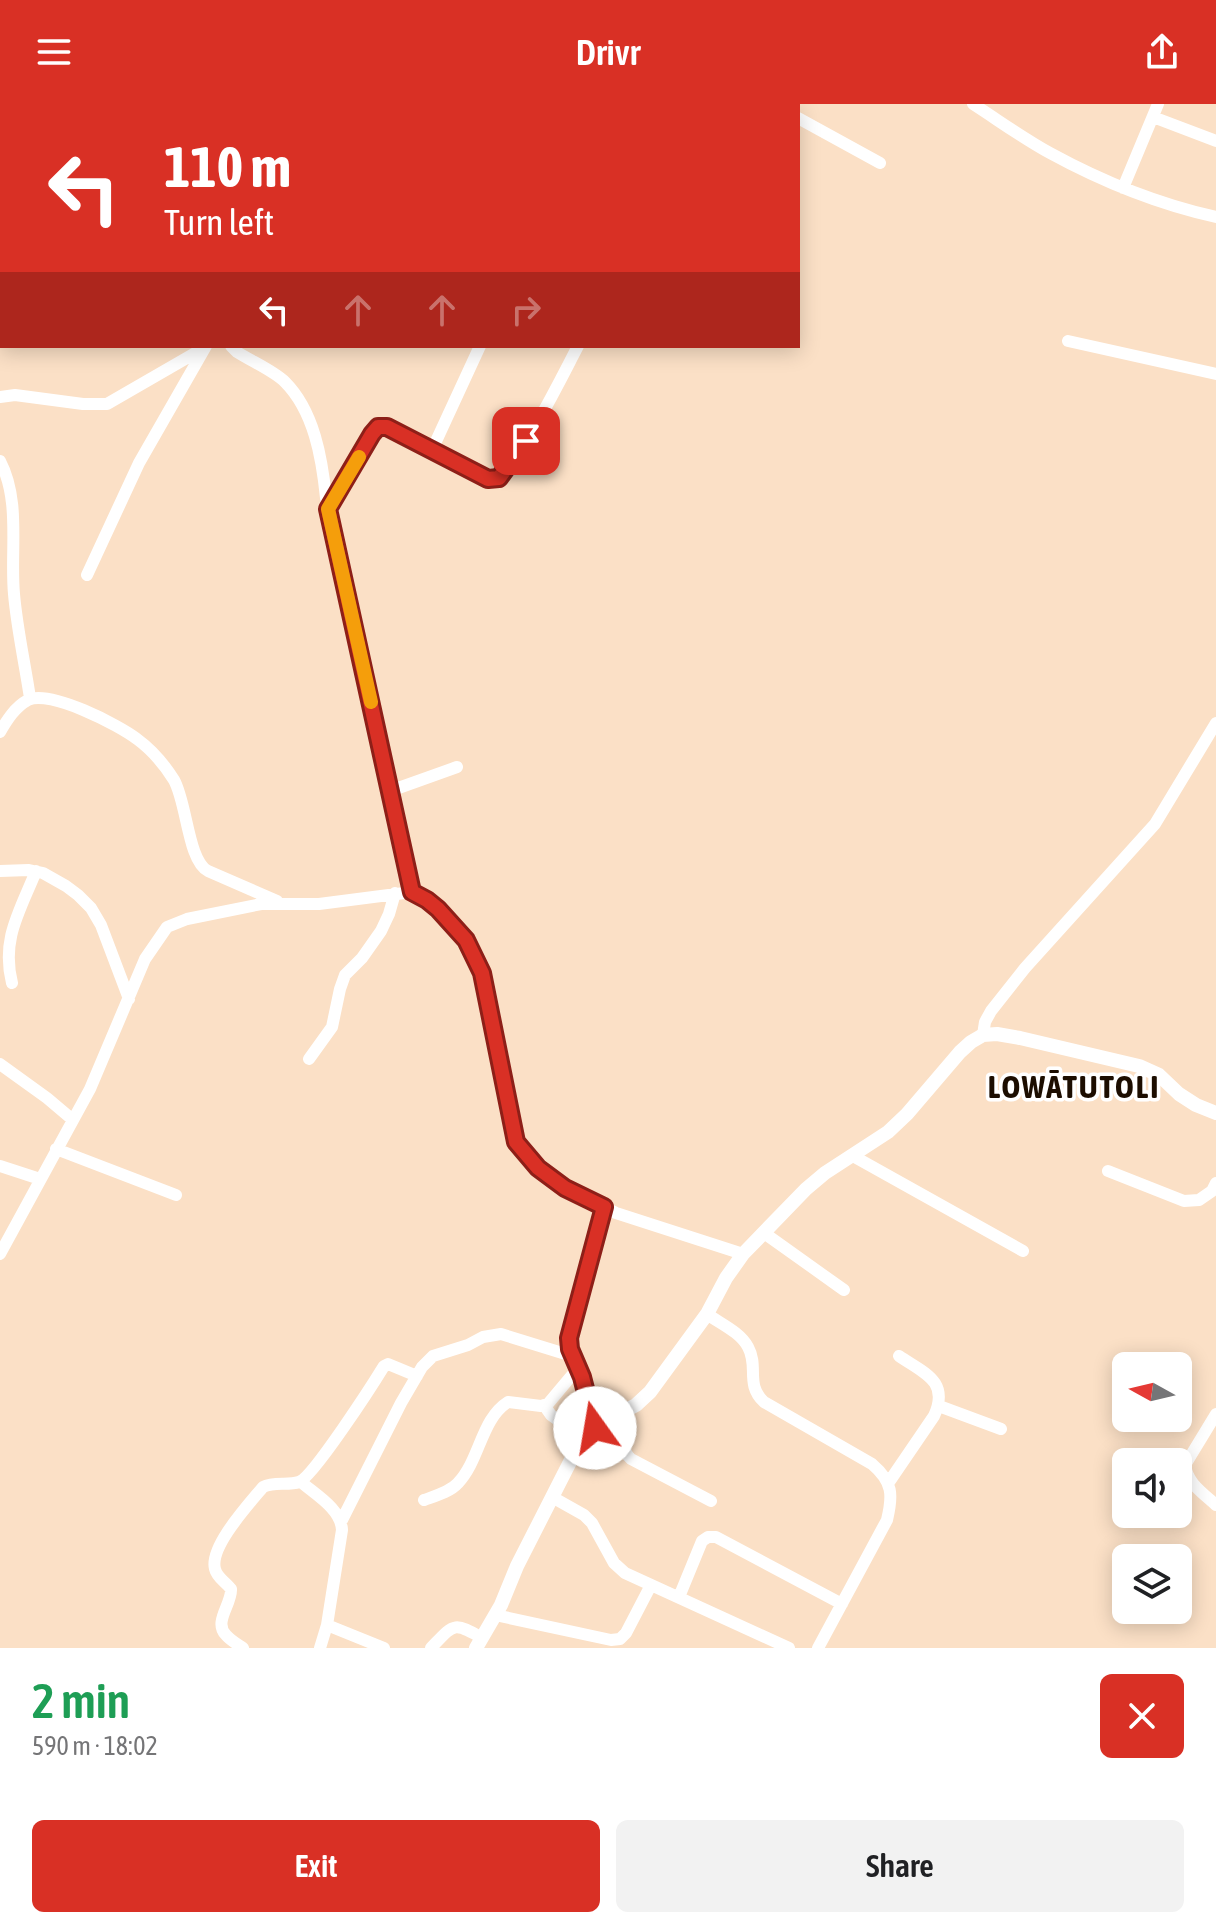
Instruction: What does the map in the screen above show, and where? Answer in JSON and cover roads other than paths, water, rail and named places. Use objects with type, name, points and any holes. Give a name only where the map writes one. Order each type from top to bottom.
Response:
[{"type":"street","points":[[973,104],[1049,152],[1123,188],[1183,210],[1216,217]]},
{"type":"street","points":[[1123,188],[1153,108],[1216,141]]},
{"type":"street","points":[[800,119],[880,163]]},
{"type":"street","points":[[1068,341],[1216,374]]},
{"type":"street","points":[[0,397],[15,395],[107,404],[203,348]]},
{"type":"street","points":[[87,575],[139,463],[205,348]]},
{"type":"street","points":[[233,348],[284,380],[307,414],[318,448],[328,509],[412,892]]},
{"type":"street","points":[[432,450],[479,348]]},
{"type":"street","points":[[328,509],[378,427],[387,427],[488,479],[499,478],[538,423],[577,348]]},
{"type":"street","points":[[0,461],[12,496],[14,594],[30,698]]},
{"type":"street","points":[[0,573],[13,579]]},
{"type":"street","points":[[0,732],[12,713],[30,698],[49,698],[76,707],[135,737],[156,755],[176,784],[199,864],[208,871],[283,904]]},
{"type":"street","points":[[983,1035],[991,1011],[1025,968],[1155,824],[1216,723]]},
{"type":"street","points":[[390,791],[457,767]]},
{"type":"street","points":[[0,871],[36,871],[66,886],[91,908],[101,925],[129,999]]},
{"type":"street","points":[[12,983],[8,965],[10,936],[36,871]]},
{"type":"street","points":[[0,1254],[90,1089],[145,959],[167,927],[187,919],[261,904],[319,904],[412,892],[438,909],[466,940],[482,973],[516,1142],[538,1168],[565,1188],[616,1213],[743,1254]]},
{"type":"street","points":[[309,1059],[332,1027],[345,975],[381,931],[395,893]]},
{"type":"street","points":[[431,1648],[444,1634],[458,1626],[465,1628],[479,1643],[501,1605],[517,1566],[572,1458],[590,1433],[609,1419],[628,1411],[650,1392],[707,1314],[743,1254],[806,1189],[888,1132],[960,1052],[983,1035],[1020,1038],[1139,1066],[1159,1075],[1196,1105],[1216,1113]]},
{"type":"street","points":[[0,1064],[73,1120]]},
{"type":"street","points":[[56,1149],[176,1195]]},
{"type":"street","points":[[853,1156],[1023,1251]]},
{"type":"street","points":[[0,1166],[40,1179]]},
{"type":"street","points":[[1108,1171],[1184,1201],[1199,1200],[1212,1191],[1216,1183]]},
{"type":"street","points":[[590,1433],[587,1393],[572,1356],[569,1338],[604,1207]]},
{"type":"street","points":[[764,1233],[844,1290]]},
{"type":"street","points":[[707,1314],[742,1338],[750,1350],[753,1386],[764,1402],[872,1464],[889,1482],[892,1502],[887,1520],[818,1648]]},
{"type":"street","points":[[320,1648],[327,1625],[342,1520],[373,1455],[422,1367],[433,1356],[501,1334],[572,1356]]},
{"type":"street","points":[[889,1482],[939,1406],[939,1388],[934,1380],[899,1356]]},
{"type":"street","points":[[243,1648],[221,1629],[231,1597],[231,1589],[215,1570],[218,1550],[224,1538],[263,1487],[305,1479],[384,1366],[395,1366],[417,1376]]},
{"type":"street","points":[[424,1500],[457,1485],[500,1407],[508,1402],[547,1405],[578,1368]]},
{"type":"street","points":[[544,1405],[551,1415],[590,1433]]},
{"type":"street","points":[[939,1406],[1001,1429]]},
{"type":"street","points":[[628,1411],[622,1444],[625,1453],[711,1501]]},
{"type":"street","points":[[1216,1414],[1185,1465],[1191,1482],[1216,1505]]},
{"type":"street","points":[[301,1482],[342,1520]]},
{"type":"street","points":[[552,1497],[592,1523],[614,1563],[625,1573],[772,1644],[789,1648]]},
{"type":"street","points":[[679,1597],[702,1541],[716,1537],[842,1604]]},
{"type":"street","points":[[495,1615],[611,1640],[620,1639],[651,1585]]},
{"type":"street","points":[[327,1625],[384,1648]]},
{"type":"district","name":"LOWĀTUTOLI","points":[[1074,1087]]}]
